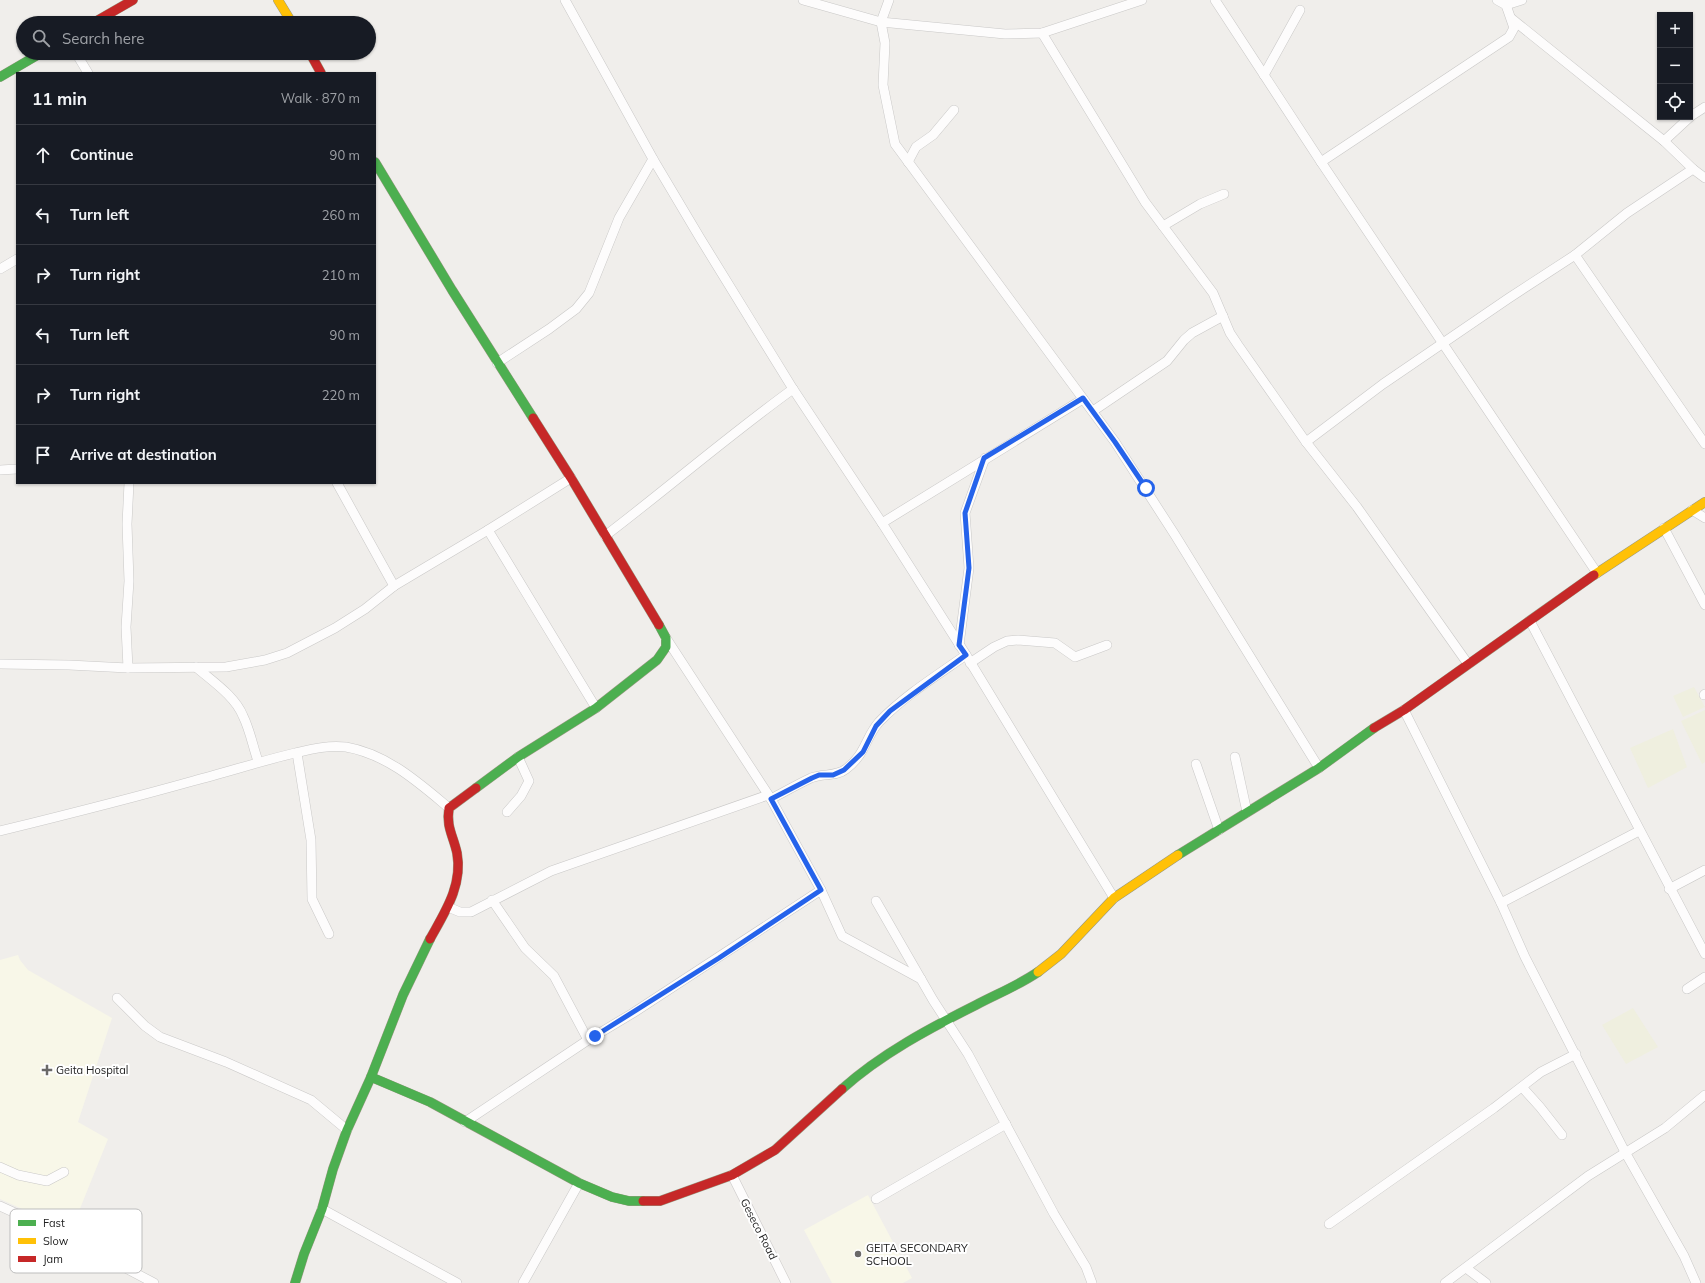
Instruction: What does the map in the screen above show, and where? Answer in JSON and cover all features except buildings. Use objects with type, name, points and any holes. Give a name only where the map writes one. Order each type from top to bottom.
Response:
[{"type":"street","points":[[105,16],[133,0]]},
{"type":"street","points":[[278,0],[288,16]]},
{"type":"street","points":[[565,0],[653,159],[793,389],[882,523],[968,659],[1114,898]]},
{"type":"street","points":[[803,0],[881,22],[1005,34],[1042,33],[1142,0]]},
{"type":"street","points":[[890,0],[881,22],[885,43],[883,85],[895,144],[1093,411],[1146,488],[1319,768]]},
{"type":"street","points":[[1215,0],[1321,162],[1597,573]]},
{"type":"street","points":[[1321,162],[1509,37],[1514,28],[1512,19],[1506,5],[1497,0]]},
{"type":"street","points":[[1506,5],[1522,0]]},
{"type":"street","points":[[1264,75],[1300,10]]},
{"type":"street","points":[[1512,19],[1664,141],[1693,169],[1705,178]]},
{"type":"street","points":[[1042,33],[1108,139],[1130,180],[1213,293],[1238,345],[1306,442],[1357,507],[1468,664]]},
{"type":"street","points":[[0,77],[29,60]]},
{"type":"street","points":[[80,60],[87,72]]},
{"type":"street","points":[[314,60],[320,72]]},
{"type":"street","points":[[1664,141],[1691,116],[1705,107]]},
{"type":"street","points":[[908,162],[916,148],[933,135],[954,110]]},
{"type":"street","points":[[497,363],[549,329],[576,309],[589,293],[619,218],[653,159]]},
{"type":"street","points":[[376,164],[497,363],[571,478],[666,638],[769,797],[821,890],[842,936],[921,979]]},
{"type":"street","points":[[1306,442],[1383,384],[1575,255],[1627,213],[1693,169]]},
{"type":"street","points":[[1163,226],[1200,204],[1224,194]]},
{"type":"street","points":[[1575,255],[1705,444]]},
{"type":"street","points":[[0,269],[16,260]]},
{"type":"street","points":[[1093,411],[1167,361],[1184,340],[1192,333],[1223,316]]},
{"type":"street","points":[[605,536],[687,472],[743,425],[793,389]]},
{"type":"street","points":[[882,523],[984,458],[1083,398]]},
{"type":"street","points":[[959,645],[969,568],[965,513],[984,458]]},
{"type":"street","points":[[0,469],[16,469]]},
{"type":"street","points":[[0,664],[68,664],[128,668],[226,667],[264,660],[287,653],[335,628],[365,609],[394,586],[571,478]]},
{"type":"street","points":[[128,668],[126,627],[129,581],[126,524],[129,484]]},
{"type":"street","points":[[338,484],[394,586]]},
{"type":"street","points":[[371,1077],[430,1102],[579,1183],[612,1196],[644,1202],[660,1201],[732,1176],[775,1150],[854,1078],[888,1055],[947,1020],[1027,979],[1044,968],[1061,954],[1114,898],[1178,855],[1319,768],[1359,738],[1404,710],[1597,573],[1705,502]]},
{"type":"street","points":[[1692,510],[1705,518]]},
{"type":"street","points":[[1664,528],[1705,605]]},
{"type":"street","points":[[488,530],[596,708]]},
{"type":"street","points":[[1530,621],[1669,889],[1705,954]]},
{"type":"street","points":[[295,1283],[304,1254],[322,1209],[333,1169],[347,1130],[371,1077],[403,995],[425,947],[448,907],[456,884],[458,861],[447,821],[449,808],[518,757],[596,708],[657,660],[666,647],[666,638]]},
{"type":"street","points":[[448,907],[466,913],[551,871],[769,797],[819,775],[833,775],[844,770],[863,752],[876,726],[890,711],[968,659],[994,647],[1012,640],[1030,640],[1055,643],[1075,657],[1107,645]]},
{"type":"street","points":[[196,667],[218,686],[244,716],[258,761]]},
{"type":"street","points":[[1404,710],[1501,903],[1525,957],[1625,1152],[1684,1256],[1696,1283]]},
{"type":"street","points":[[0,831],[91,809],[195,781],[258,761],[320,747],[335,746],[365,753],[388,762],[416,781],[449,808]]},
{"type":"street","points":[[296,753],[311,840],[312,899],[329,934]]},
{"type":"street","points":[[508,812],[521,796],[529,781],[518,757]]},
{"type":"street","points":[[1235,757],[1247,812]]},
{"type":"street","points":[[1196,764],[1219,830]]},
{"type":"street","points":[[1501,903],[1639,830]]},
{"type":"street","points":[[1669,889],[1705,870]]},
{"type":"street","points":[[466,1122],[588,1040],[719,958],[821,890]]},
{"type":"street","points":[[492,900],[525,948],[554,976],[588,1040]]},
{"type":"street","points":[[876,901],[921,979],[947,1020],[1006,1124],[1054,1214],[1086,1267],[1092,1283]]},
{"type":"street","points":[[1687,989],[1705,977]]},
{"type":"street","points":[[117,998],[145,1026],[160,1036],[226,1062],[311,1100],[347,1130]]},
{"type":"street","points":[[1329,1224],[1494,1108],[1541,1072],[1576,1054]]},
{"type":"street","points":[[1522,1087],[1562,1135]]},
{"type":"street","points":[[1445,1283],[1545,1207],[1625,1152],[1666,1128],[1705,1095]]},
{"type":"street","points":[[876,1199],[1006,1124]]},
{"type":"street","points":[[0,1168],[43,1181],[50,1181],[64,1172]]},
{"type":"street","name":"Geseco Road","points":[[732,1176],[786,1283]]},
{"type":"street","points":[[523,1283],[579,1183]]},
{"type":"street","points":[[0,1206],[10,1211]]},
{"type":"street","points":[[322,1209],[457,1283]]},
{"type":"street","points":[[1466,1268],[1486,1283]]},
{"type":"street","points":[[135,1273],[154,1283]]},
{"type":"shaded area","name":"Geita Hospital","points":[[18,955],[28,970],[112,1018],[78,1122],[108,1139],[80,1209],[22,1209],[0,1199],[0,960]]},
{"type":"shaded area","name":"GEITA SECONDARY SCHOOL","points":[[868,1195],[912,1278],[903,1283],[832,1283],[804,1230]]},
{"type":"green space","points":[[1694,687],[1705,707],[1683,717],[1673,696]]},
{"type":"green space","points":[[1705,710],[1705,762],[1702,764],[1681,721]]},
{"type":"green space","points":[[1673,729],[1687,767],[1648,788],[1630,748]]},
{"type":"green space","points":[[1633,1008],[1658,1047],[1626,1064],[1602,1025]]},
{"type":"traffic: fast","points":[[0,77],[29,60]]},
{"type":"traffic: fast","points":[[376,164],[452,290],[533,418]]},
{"type":"traffic: fast","points":[[476,788],[518,757],[596,708],[657,660],[666,647],[666,638],[659,625]]},
{"type":"traffic: fast","points":[[1178,855],[1319,768],[1374,728]]},
{"type":"traffic: fast","points":[[295,1283],[304,1254],[322,1209],[333,1169],[347,1130],[371,1077],[403,995],[430,939]]},
{"type":"traffic: fast","points":[[842,1089],[873,1064],[906,1042],[1038,972]]},
{"type":"traffic: fast","points":[[371,1077],[430,1102],[579,1183],[612,1197],[629,1201],[643,1201]]},
{"type":"traffic: slow","points":[[278,0],[288,16]]},
{"type":"traffic: slow","points":[[1594,575],[1705,502]]},
{"type":"traffic: slow","points":[[1038,972],[1061,954],[1114,898],[1178,855]]},
{"type":"traffic: jam","points":[[105,16],[133,0]]},
{"type":"traffic: jam","points":[[314,60],[320,72]]},
{"type":"traffic: jam","points":[[533,418],[571,478],[659,625]]},
{"type":"traffic: jam","points":[[1374,728],[1404,710],[1594,575]]},
{"type":"traffic: jam","points":[[430,939],[447,908],[455,887],[457,876],[457,853],[448,821],[449,808],[476,788]]},
{"type":"traffic: jam","points":[[643,1201],[660,1201],[732,1175],[775,1150],[842,1089]]},
{"type":"place","name":"Geita Hospital","points":[[47,1070]]},
{"type":"place","name":"GEITA SECONDARY SCHOOL","points":[[858,1254]]},
{"type":"route","points":[[595,1036],[719,958],[821,890],[771,799],[819,775],[833,775],[844,770],[863,752],[876,726],[890,711],[915,691],[966,655],[959,645],[969,568],[965,513],[966,506],[984,458],[1083,398],[1146,488]]}]
